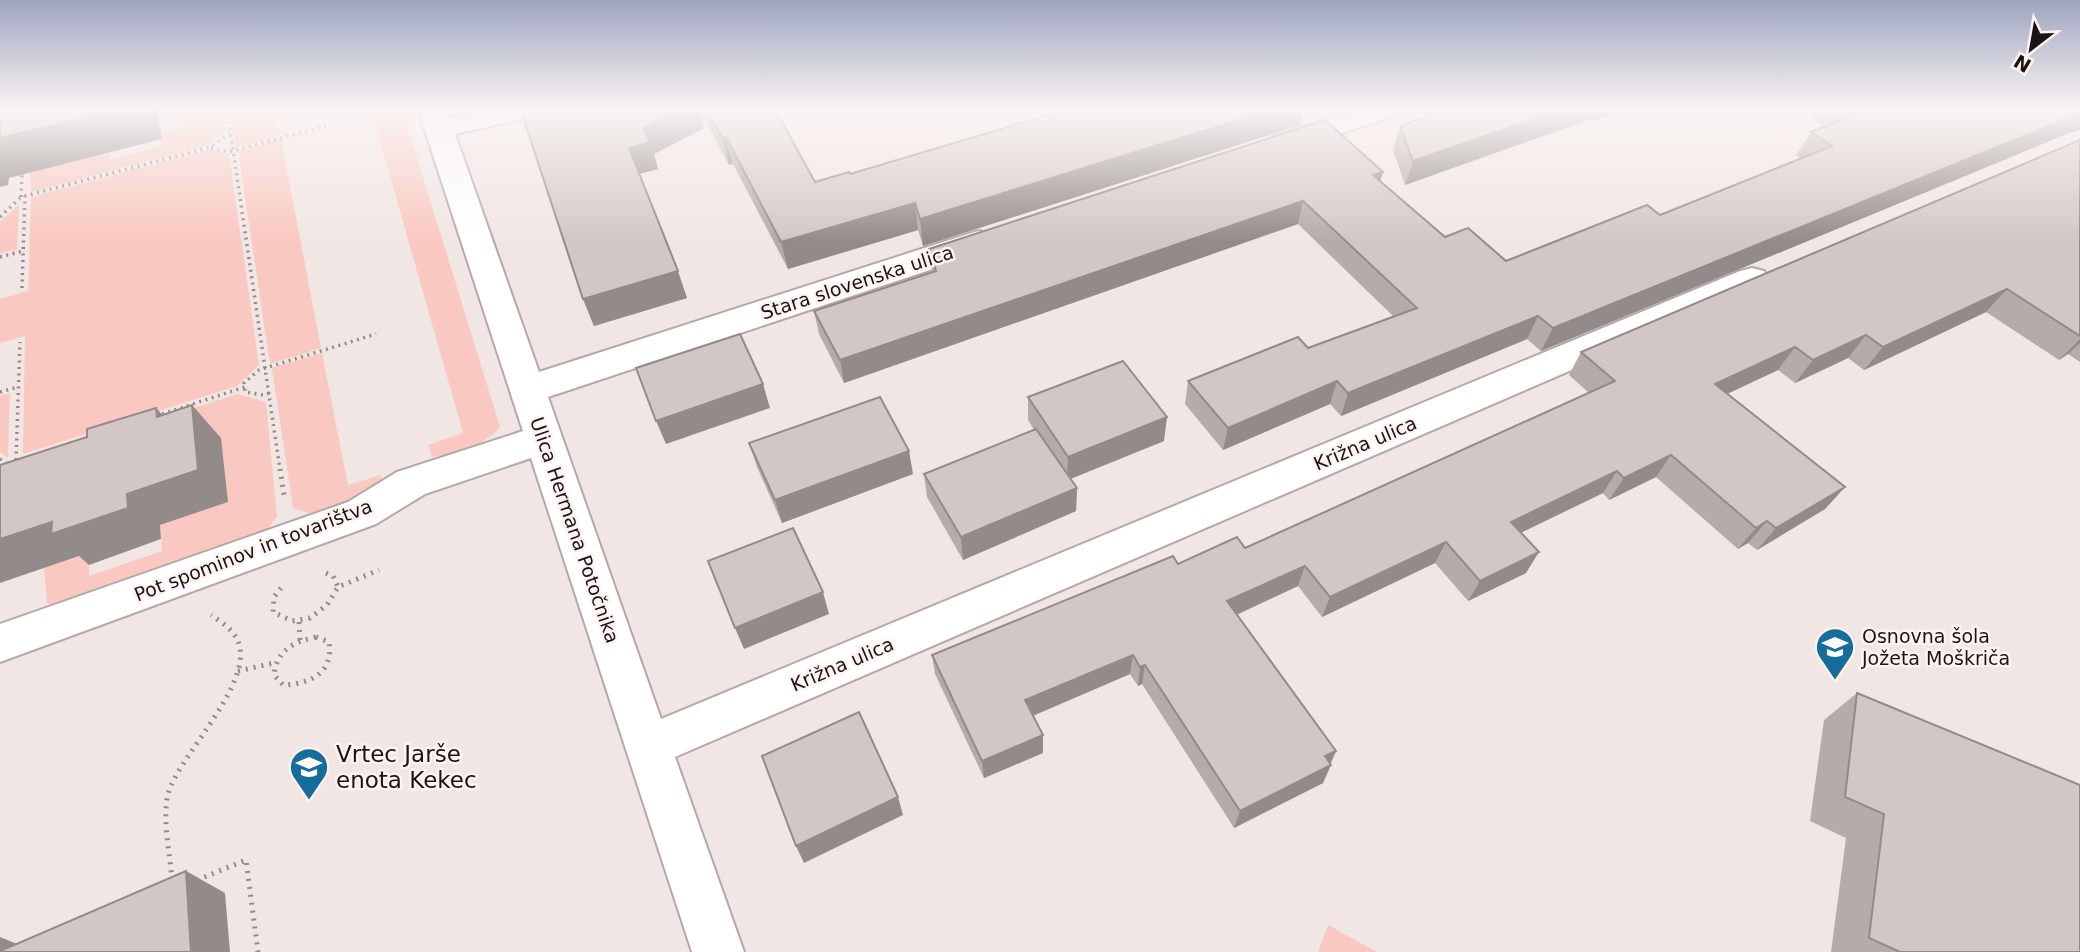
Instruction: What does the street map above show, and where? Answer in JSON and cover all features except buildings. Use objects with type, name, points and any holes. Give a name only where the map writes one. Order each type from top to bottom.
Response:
[{"type":"street","name":"Ulica Hermana Potočnika","points":[[447,153],[718,952]]},
{"type":"street","name":"Stara slovenska ulica","points":[[527,390],[1005,233]]},
{"type":"street","name":"Križna ulica","points":[[649,746],[1785,266]]},
{"type":"street","name":"Pot spominov in tovarištva","points":[[0,643],[362,513],[411,484],[544,439]]},
{"type":"path","points":[[0,217],[23,197],[187,153]]},
{"type":"path","points":[[234,153],[290,538]]},
{"type":"path","points":[[22,175],[22,288]]},
{"type":"path","points":[[0,257],[23,250]]},
{"type":"path","points":[[269,393],[245,392],[244,383],[265,368],[376,334]]},
{"type":"path","points":[[16,460],[20,342]]},
{"type":"path","points":[[0,392],[18,387]]},
{"type":"path","points":[[143,420],[245,387]]},
{"type":"path","points":[[6,463],[29,456]]},
{"type":"path","points":[[0,459],[6,463]]},
{"type":"path","points":[[6,463],[6,475]]},
{"type":"path","points":[[320,570],[333,576],[338,587]]},
{"type":"path","points":[[284,584],[274,597],[273,612],[282,621],[299,622],[318,615],[332,602],[338,587],[379,570]]},
{"type":"path","points":[[173,890],[168,795],[177,769],[231,692],[241,662],[239,642],[228,624],[200,612]]},
{"type":"path","points":[[299,622],[300,640]]},
{"type":"path","points":[[316,637],[329,642],[332,653],[328,667],[315,679],[298,685],[283,684],[274,676],[275,662],[284,649],[300,640],[316,637]]},
{"type":"path","points":[[238,671],[275,662]]},
{"type":"path","points":[[185,885],[246,860],[258,952]]},
{"type":"shaded area","points":[[100,153],[109,153],[110,160],[134,153],[178,153],[31,192],[30,173],[36,172],[36,164]]},
{"type":"shaded area","points":[[195,153],[229,154],[259,365],[237,386],[23,454],[25,336],[0,343],[0,299],[28,291],[31,197]]},
{"type":"shaded area","points":[[238,153],[284,153],[321,348],[270,364]]},
{"type":"shaded area","points":[[384,153],[416,153],[500,427],[486,440],[469,448],[432,457],[428,445],[463,433]]},
{"type":"shaded area","points":[[19,204],[17,249],[0,253],[0,222]]},
{"type":"shaded area","points":[[322,353],[348,485],[381,475],[383,484],[323,518],[293,508],[272,368]]},
{"type":"shaded area","points":[[10,393],[8,458],[0,452],[0,396]]},
{"type":"shaded area","points":[[238,394],[266,402],[277,517],[256,542],[66,609],[47,603],[44,568],[89,553],[89,576],[162,551],[160,525],[228,502],[44,456]]},
{"type":"shaded area","points":[[1328,925],[1377,952],[1318,952]]},
{"type":"place","name":"Osnovna šola Jožeta Moškriča","points":[[1835,681]]},
{"type":"place","name":"Vrtec Jarše enota Kekec","points":[[309,801]]}]
